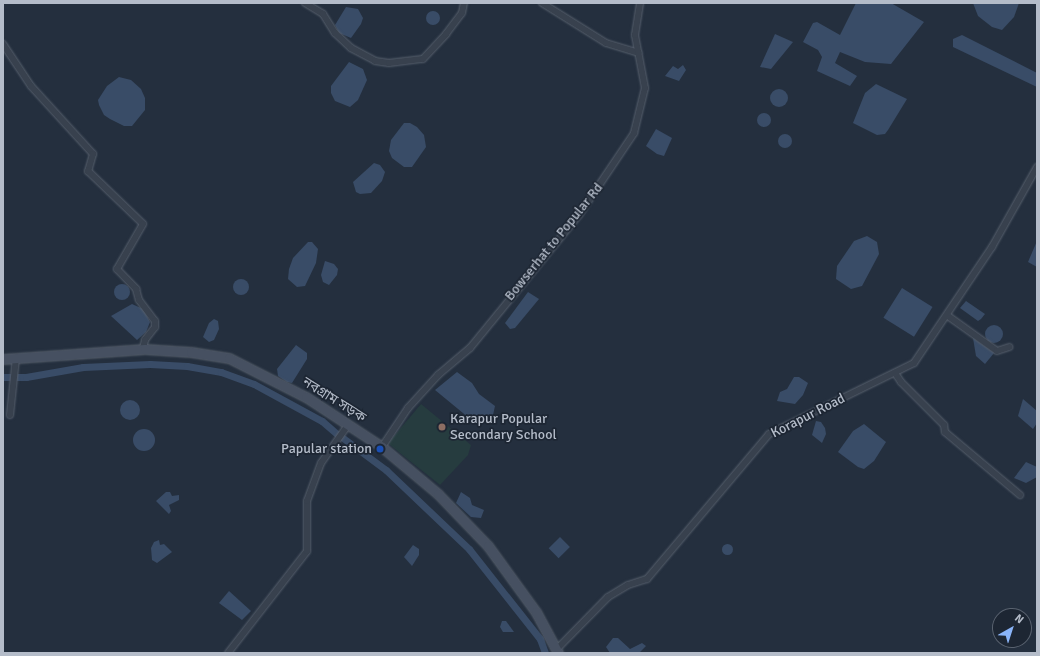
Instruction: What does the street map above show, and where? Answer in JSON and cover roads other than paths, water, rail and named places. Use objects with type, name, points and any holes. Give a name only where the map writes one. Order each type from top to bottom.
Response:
[{"type":"main road","name":"নবগ্রাম সড়ক","points":[[3,359],[143,349],[229,358],[306,398],[382,447],[438,494],[488,546],[536,612],[557,651]]},
{"type":"street","points":[[305,3],[323,14],[335,33],[351,48],[375,61],[389,63],[423,59],[446,34],[462,12],[464,3]]},
{"type":"street","points":[[542,3],[606,43],[639,53]]},
{"type":"street","name":"Bowserhat to Popular Rd","points":[[382,447],[408,408],[438,375],[470,348],[579,215],[610,172],[634,133],[645,88],[639,53],[634,35],[640,3]]},
{"type":"street","points":[[3,44],[31,86],[93,154],[88,171],[143,224],[117,269],[136,289],[139,300],[155,321],[155,328],[145,340],[143,349]]},
{"type":"street","name":"Korapur Road","points":[[557,651],[608,597],[628,586],[647,579],[769,434],[914,363],[948,316],[992,247],[1037,167]]},
{"type":"street","points":[[948,316],[997,351],[1009,347]]},
{"type":"street","points":[[10,415],[16,358]]},
{"type":"street","points":[[895,373],[901,382],[944,426],[945,432],[1020,495]]},
{"type":"street","points":[[228,653],[307,551],[307,501],[321,463],[348,425]]},
{"type":"water","points":[[856,3],[891,3],[924,22],[891,64],[865,62],[840,52],[835,63],[857,76],[850,86],[817,71],[822,57],[818,50],[803,42],[813,23],[817,22],[840,35]]},
{"type":"water","points":[[973,3],[1019,3],[1014,17],[1002,30],[992,27],[978,16]]},
{"type":"water","points":[[346,7],[358,9],[363,18],[361,24],[351,38],[339,33],[335,25]]},
{"type":"water","points":[[430,11],[436,11],[440,15],[440,21],[436,25],[430,25],[426,21],[426,15]]},
{"type":"water","points":[[775,34],[793,42],[771,69],[760,67]]},
{"type":"water","points":[[962,35],[1037,73],[1037,87],[953,47],[953,39]]},
{"type":"water","points":[[349,62],[363,69],[367,80],[358,100],[350,107],[335,101],[331,93],[331,86]]},
{"type":"water","points":[[683,65],[686,70],[679,81],[665,76],[673,66],[678,69]]},
{"type":"water","points":[[119,77],[131,80],[141,89],[145,98],[145,110],[132,126],[124,126],[110,119],[104,115],[99,105],[98,100],[107,86]]},
{"type":"water","points":[[876,84],[907,99],[885,134],[877,135],[853,123],[865,93]]},
{"type":"water","points":[[779,89],[783,90],[787,94],[787,102],[783,106],[779,107],[775,106],[771,102],[770,98],[771,94],[775,90]]},
{"type":"water","points":[[764,113],[769,115],[771,120],[769,125],[764,127],[759,125],[757,120],[759,115]]},
{"type":"water","points":[[404,123],[410,123],[417,127],[424,135],[426,147],[412,167],[404,167],[392,158],[389,151],[391,140]]},
{"type":"water","points":[[656,129],[672,138],[664,156],[657,154],[646,146]]},
{"type":"water","points":[[785,134],[790,136],[792,141],[790,146],[785,148],[780,146],[778,141],[780,136]]},
{"type":"water","points":[[374,163],[380,165],[385,172],[382,181],[371,193],[360,194],[356,192],[353,182]]},
{"type":"water","points":[[867,236],[877,242],[879,254],[862,286],[851,289],[836,279],[837,266],[854,241]]},
{"type":"water","points":[[1037,241],[1037,267],[1028,262]]},
{"type":"water","points":[[308,242],[312,242],[318,249],[316,263],[305,286],[297,287],[288,279],[289,269],[293,258]]},
{"type":"water","points":[[325,261],[334,264],[338,269],[337,275],[329,285],[323,282],[321,275]]},
{"type":"water","points":[[238,279],[244,279],[249,284],[247,293],[244,295],[238,295],[233,290],[233,284]]},
{"type":"water","points":[[119,284],[125,284],[130,289],[128,298],[125,300],[119,300],[114,295],[114,289]]},
{"type":"water","points":[[902,288],[933,307],[914,337],[883,318]]},
{"type":"water","points":[[528,292],[539,299],[515,328],[510,329],[505,323]]},
{"type":"water","points":[[966,301],[985,314],[981,319],[978,321],[960,308]]},
{"type":"water","points":[[132,304],[143,309],[150,322],[146,332],[137,340],[111,316]]},
{"type":"water","points":[[214,319],[218,321],[219,329],[214,340],[209,342],[203,337],[209,323]]},
{"type":"water","points":[[994,325],[1000,328],[1003,334],[1000,340],[994,343],[988,340],[985,334],[988,328]]},
{"type":"water","points":[[973,338],[994,353],[985,364],[976,356]]},
{"type":"water","points":[[296,345],[307,353],[307,359],[292,383],[287,382],[278,376],[277,369]]},
{"type":"water","points":[[457,372],[472,383],[479,394],[495,406],[493,415],[484,423],[469,418],[435,390]]},
{"type":"water","points":[[794,377],[799,377],[808,383],[803,395],[795,404],[777,401],[780,392],[787,389]]},
{"type":"water","points":[[1023,399],[1037,411],[1037,423],[1033,429],[1018,416]]},
{"type":"water","points":[[130,400],[137,403],[140,410],[137,417],[130,420],[123,417],[120,410],[123,403]]},
{"type":"water","points":[[816,421],[821,422],[825,428],[826,434],[822,443],[812,435]]},
{"type":"water","points":[[864,424],[886,442],[874,461],[864,469],[858,467],[838,452],[853,431]]},
{"type":"water","points":[[144,429],[152,432],[155,440],[152,448],[144,451],[136,448],[133,440],[136,432]]},
{"type":"water","points":[[1026,462],[1037,467],[1037,477],[1026,483],[1014,478]]},
{"type":"water","points":[[166,492],[170,492],[172,496],[179,495],[179,500],[169,505],[171,511],[169,514],[156,501]]},
{"type":"water","points":[[461,492],[470,498],[472,505],[484,510],[481,518],[471,517],[456,503]]},
{"type":"water","points":[[560,537],[570,547],[559,558],[549,548]]},
{"type":"water","points":[[159,540],[160,545],[164,544],[172,552],[157,563],[152,560],[151,548],[154,542]]},
{"type":"water","points":[[727,543],[731,545],[733,549],[731,553],[727,555],[723,553],[721,549],[723,545]]},
{"type":"water","points":[[413,545],[419,549],[419,555],[412,566],[404,557]]},
{"type":"water","points":[[229,591],[251,611],[242,620],[219,603]]},
{"type":"water","points":[[502,621],[506,621],[514,632],[503,632],[500,627]]},
{"type":"water","points":[[613,638],[618,638],[630,649],[642,643],[646,646],[639,653],[610,653],[606,647]]},
{"type":"waterway","points":[[3,377],[26,377],[83,367],[150,364],[187,366],[221,372],[254,384],[322,421],[337,434]]},
{"type":"waterway","points":[[343,438],[386,470],[469,549],[540,639],[545,653]]},
{"type":"place","name":"Karapur Popular Secondary School","points":[[442,427]]},
{"type":"place","name":"Papular station","points":[[380,449]]}]
